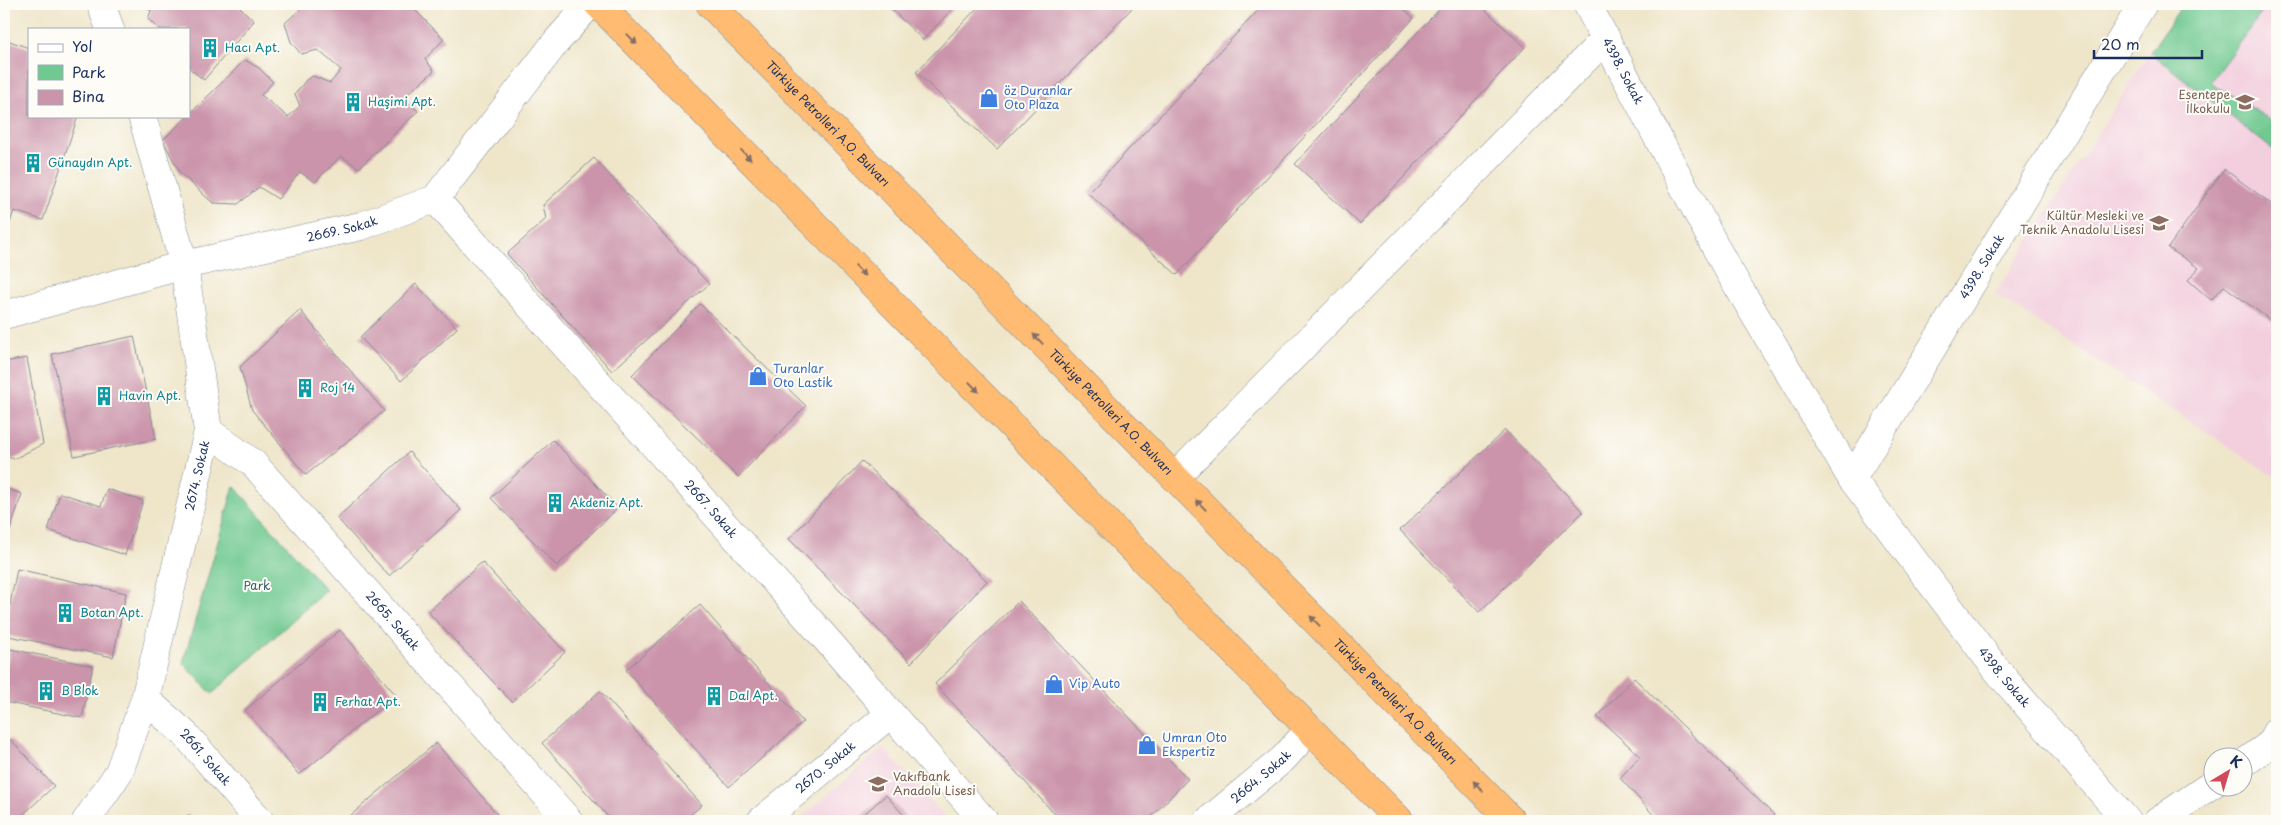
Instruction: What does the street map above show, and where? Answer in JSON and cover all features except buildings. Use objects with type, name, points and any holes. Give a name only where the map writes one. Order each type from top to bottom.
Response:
[{"type":"highway","points":[[598,4],[1400,821]]},
{"type":"highway","name":"Türkiye Petrolleri A.O. Bulvarı","points":[[710,4],[1512,821]]},
{"type":"street","points":[[101,4],[110,28]]},
{"type":"street","points":[[435,199],[556,42],[590,4]]},
{"type":"street","name":"4398. Sokak","points":[[1587,4],[1723,261],[1852,478],[2000,674],[2127,821]]},
{"type":"street","name":"4398. Sokak","points":[[1852,478],[2143,4]]},
{"type":"street","points":[[1174,477],[1606,38]]},
{"type":"street","name":"2674. Sokak","points":[[86,821],[119,772],[145,699],[208,431],[184,265],[143,118]]},
{"type":"street","name":"2669. Sokak","points":[[4,315],[184,265],[361,226],[435,199]]},
{"type":"street","name":"2667. Sokak","points":[[435,199],[984,821]]},
{"type":"street","name":"2665. Sokak","points":[[208,431],[253,463],[569,821]]},
{"type":"street","name":"2661. Sokak","points":[[145,699],[185,734],[260,821]]},
{"type":"street","name":"2670. Sokak","points":[[762,821],[890,714]]},
{"type":"street","name":"2664. Sokak","points":[[1208,821],[1283,759],[1310,729]]},
{"type":"street","points":[[2254,755],[2269,745],[2277,732]]},
{"type":"street","points":[[2158,821],[2204,790]]},
{"type":"shaded area","name":"Kültür Mesleki ve Teknik Anadolu Lisesi","points":[[2183,4],[2277,4],[2277,478],[1995,294],[2150,52]]},
{"type":"shaded area","name":"Vakıfbank Anadolu Lisesi","points":[[883,748],[949,821],[797,821]]},
{"type":"green space","name":"Esentepe İlkokulu","points":[[2183,4],[2268,4],[2210,82],[2272,121],[2273,131],[2277,134],[2277,153],[2150,52]]},
{"type":"green space","name":"Park","points":[[234,486],[326,590],[212,694],[183,663]]},
{"type":"place","name":"Hacı Apt.","points":[[210,48]]},
{"type":"place","name":"öz Duranlar Oto Plaza","points":[[989,98]]},
{"type":"place","name":"Haşimi Apt.","points":[[353,102]]},
{"type":"place","name":"Esentepe İlkokulu","points":[[2245,102]]},
{"type":"place","name":"Günaydın Apt.","points":[[33,163]]},
{"type":"place","name":"Kültür Mesleki ve Teknik Anadolu Lisesi","points":[[2159,223]]},
{"type":"place","name":"Turanlar Oto Lastik","points":[[758,376]]},
{"type":"place","name":"Roj 14","points":[[305,388]]},
{"type":"place","name":"Havin Apt.","points":[[104,396]]},
{"type":"place","name":"Akdeniz Apt.","points":[[555,503]]},
{"type":"place","name":"Botan Apt.","points":[[65,613]]},
{"type":"place","name":"Vip Auto","points":[[1054,684]]},
{"type":"place","name":"B Blok","points":[[46,691]]},
{"type":"place","name":"Dal Apt.","points":[[714,696]]},
{"type":"place","name":"Ferhat Apt.","points":[[320,702]]},
{"type":"place","name":"Umran Oto Ekspertiz","points":[[1147,745]]},
{"type":"place","name":"Vakıfbank Anadolu Lisesi","points":[[878,784]]}]
